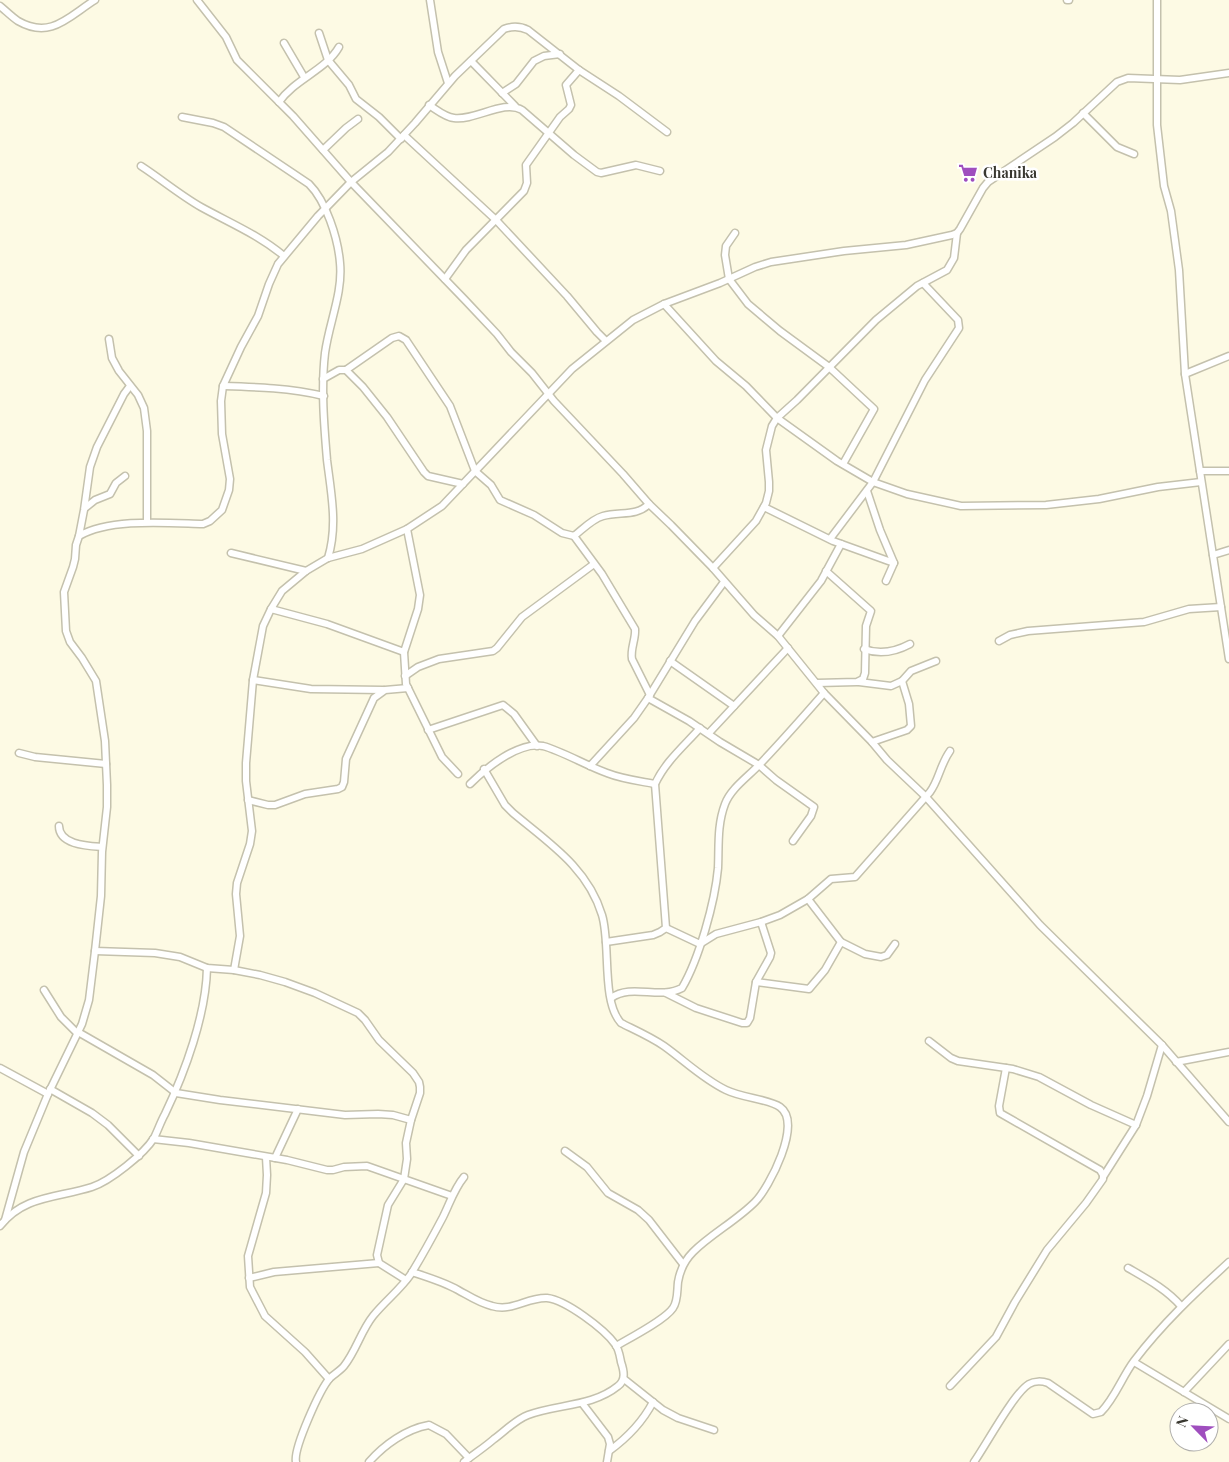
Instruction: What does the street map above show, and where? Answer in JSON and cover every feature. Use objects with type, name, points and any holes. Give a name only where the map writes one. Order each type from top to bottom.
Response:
[{"type":"street","points":[[0,6],[17,20],[33,28],[40,29],[59,24],[95,0]]},
{"type":"street","points":[[197,0],[226,37],[237,60],[445,279],[649,504],[713,568],[754,615],[778,636],[824,693],[887,760],[926,797],[1040,925],[1162,1045],[1229,1122]]},
{"type":"street","points":[[430,0],[438,52],[448,83]]},
{"type":"street","points":[[1158,0],[1156,125],[1164,186],[1171,211],[1179,270],[1185,374],[1229,659]]},
{"type":"street","points":[[79,536],[96,528],[147,522],[203,524],[210,521],[222,510],[227,499],[230,479],[222,434],[221,401],[223,386],[258,316],[272,274],[284,256],[325,209],[351,182],[388,152],[448,83],[504,29],[519,26],[528,30],[579,70],[620,96],[667,132]]},
{"type":"street","points":[[319,33],[328,60],[349,85],[356,99],[496,220],[568,296],[606,341]]},
{"type":"street","points":[[284,43],[304,77]]},
{"type":"street","points":[[278,102],[287,91],[328,60],[339,47]]},
{"type":"street","points":[[502,93],[516,84],[538,59],[560,54]]},
{"type":"street","points":[[471,61],[515,106],[597,172],[601,173],[636,165],[660,171]]},
{"type":"street","points":[[445,279],[466,250],[524,191],[527,183],[526,165],[560,117],[569,109],[570,100],[566,85],[579,70]]},
{"type":"street","points":[[713,568],[756,521],[764,507],[769,491],[766,450],[772,426],[777,418],[876,320],[923,283],[947,270],[952,264],[957,246],[957,233],[982,188],[988,182],[1056,137],[1117,82],[1128,78],[1180,80],[1229,73]]},
{"type":"street","points":[[429,105],[450,118],[476,116],[515,106]]},
{"type":"street","points":[[1083,112],[1116,147],[1134,154]]},
{"type":"street","points":[[182,117],[224,127],[309,184],[317,192],[331,221],[340,264],[336,301],[323,378],[326,440],[334,512],[332,545],[328,558]]},
{"type":"street","points":[[323,150],[358,119]]},
{"type":"street","points":[[141,166],[200,207],[253,234],[284,256]]},
{"type":"street","points":[[735,233],[726,246],[725,255],[729,279],[748,304],[829,367],[874,410],[843,464]]},
{"type":"street","points":[[234,970],[240,936],[236,894],[237,883],[250,844],[252,831],[246,763],[253,680],[263,626],[271,608],[282,591],[306,571],[328,558],[362,549],[407,528],[442,506],[572,369],[633,320],[664,304],[771,262],[844,251],[906,246],[957,233]]},
{"type":"street","points":[[830,539],[873,482],[925,380],[955,337],[959,328],[958,320],[923,283]]},
{"type":"street","points":[[664,304],[716,361],[746,386],[777,418],[843,464],[873,482],[907,494],[961,506],[1046,505],[1099,499],[1158,486],[1201,482]]},
{"type":"street","points":[[323,378],[339,370],[346,370],[392,338],[399,336],[406,340],[450,406],[474,471],[491,485],[500,500],[528,512],[562,533],[574,536],[618,598],[635,629],[631,654],[632,660],[649,697],[759,765],[814,807],[812,816],[793,841]]},
{"type":"street","points":[[109,339],[112,358],[118,371],[138,395],[144,408],[148,431],[147,522]]},
{"type":"street","points":[[1185,374],[1229,356]]},
{"type":"street","points":[[346,370],[363,387],[387,417],[428,476],[463,484]]},
{"type":"street","points":[[5,1220],[24,1152],[49,1091],[78,1032],[89,1000],[101,896],[102,847],[107,808],[106,764],[104,733],[96,681],[70,642],[66,631],[64,592],[73,567],[90,467],[97,447],[130,386]]},
{"type":"street","points":[[223,386],[303,391],[324,396]]},
{"type":"street","points":[[1200,471],[1229,470]]},
{"type":"street","points":[[84,508],[95,500],[110,494],[116,483],[125,476]]},
{"type":"street","points":[[867,491],[880,530],[894,563],[886,581]]},
{"type":"street","points":[[574,536],[596,519],[606,515],[637,512],[649,504]]},
{"type":"street","points":[[764,507],[841,544],[894,563]]},
{"type":"street","points":[[407,528],[420,595],[418,609],[404,652],[404,676],[442,757],[458,774]]},
{"type":"street","points":[[778,636],[807,601],[841,544]]},
{"type":"street","points":[[1213,555],[1229,550]]},
{"type":"street","points":[[231,553],[306,571]]},
{"type":"street","points":[[404,676],[418,666],[439,660],[493,651],[522,617],[594,564]]},
{"type":"street","points":[[826,571],[871,610],[866,626],[864,649],[865,673],[863,679],[859,682]]},
{"type":"street","points":[[590,766],[634,718],[695,622],[724,582]]},
{"type":"street","points":[[998,641],[1010,635],[1028,631],[1144,622],[1188,609],[1221,607]]},
{"type":"street","points":[[271,608],[327,624],[404,652]]},
{"type":"street","points":[[864,649],[878,653],[901,649],[910,644]]},
{"type":"street","points":[[708,733],[788,648]]},
{"type":"street","points":[[670,661],[734,706]]},
{"type":"street","points":[[817,683],[859,682],[892,686],[902,681],[911,671],[936,661]]},
{"type":"street","points":[[253,680],[311,689],[386,690],[408,688]]},
{"type":"street","points":[[872,742],[907,730],[911,726],[909,704],[902,681]]},
{"type":"street","points":[[248,800],[275,805],[306,794],[342,788],[349,750],[374,698],[386,690]]},
{"type":"street","points":[[611,998],[622,992],[666,993],[682,988],[700,944],[714,894],[718,868],[718,841],[721,816],[725,803],[729,796],[824,693]]},
{"type":"street","points":[[428,730],[503,705],[514,714],[537,746]]},
{"type":"street","points":[[666,928],[655,784],[668,763],[700,728]]},
{"type":"street","points":[[470,784],[484,769],[508,755],[527,747],[542,746],[608,774],[655,784]]},
{"type":"street","points":[[700,944],[716,934],[780,915],[808,899],[831,879],[854,878],[858,875],[934,788],[941,765],[950,751]]},
{"type":"street","points":[[19,753],[45,758],[106,764]]},
{"type":"street","points":[[484,769],[505,805],[568,858],[590,889],[602,914],[612,1010],[621,1023],[664,1046],[707,1079],[734,1094],[769,1102],[780,1107],[787,1118],[788,1127],[784,1148],[761,1195],[748,1208],[693,1252],[683,1264],[673,1308],[640,1333],[616,1346]]},
{"type":"street","points":[[59,826],[62,836],[69,840],[88,846],[102,847]]},
{"type":"street","points":[[808,899],[841,942],[865,954],[881,957],[887,955],[895,944]]},
{"type":"street","points":[[666,993],[696,1008],[745,1024],[748,1023],[756,982],[771,953],[761,922]]},
{"type":"street","points":[[666,928],[700,944]]},
{"type":"street","points":[[606,942],[653,935],[666,928]]},
{"type":"street","points":[[756,982],[809,989],[825,970],[841,942]]},
{"type":"street","points":[[95,951],[155,953],[180,957],[207,968],[234,970],[285,982],[315,993],[358,1013],[365,1020],[379,1040],[413,1073],[419,1082],[420,1093],[406,1143],[407,1159],[404,1179],[388,1204],[376,1255],[379,1262],[406,1280]]},
{"type":"street","points":[[0,1226],[27,1204],[94,1186],[139,1156],[153,1139],[176,1093],[195,1034],[206,984],[207,968]]},
{"type":"street","points":[[44,990],[54,1008],[78,1032],[153,1075],[176,1093],[345,1115],[393,1115],[411,1120]]},
{"type":"street","points":[[929,1041],[951,1058],[958,1061],[1006,1068],[1039,1078],[1136,1125]]},
{"type":"street","points":[[950,1386],[996,1337],[1014,1302],[1047,1250],[1086,1203],[1136,1125],[1162,1045]]},
{"type":"street","points":[[1176,1062],[1229,1052]]},
{"type":"street","points":[[0,1068],[92,1113],[108,1125],[139,1156]]},
{"type":"street","points":[[1006,1068],[998,1106],[1000,1113],[1100,1170],[1104,1175],[1103,1178]]},
{"type":"street","points":[[275,1158],[298,1109]]},
{"type":"street","points":[[153,1139],[189,1143],[275,1158],[327,1170],[367,1166],[452,1196]]},
{"type":"street","points":[[565,1151],[587,1167],[602,1188],[608,1193],[638,1210],[649,1220],[683,1264]]},
{"type":"street","points":[[266,1157],[268,1175],[266,1193],[248,1256],[250,1287],[266,1316],[305,1352],[329,1379]]},
{"type":"street","points":[[296,1462],[295,1458],[300,1440],[318,1396],[329,1379],[344,1366],[364,1327],[399,1290],[412,1272],[442,1218],[457,1186],[464,1177]]},
{"type":"street","points":[[249,1278],[300,1269],[379,1262]]},
{"type":"street","points":[[974,1462],[1008,1410],[1028,1385],[1040,1382],[1048,1383],[1093,1414],[1098,1414],[1105,1408],[1134,1362],[1181,1306],[1229,1262]]},
{"type":"street","points":[[1128,1268],[1158,1285],[1181,1306]]},
{"type":"street","points":[[369,1462],[391,1442],[409,1431],[429,1424],[446,1434],[466,1460],[519,1419],[542,1411],[582,1403],[602,1396],[618,1386],[624,1379],[624,1371],[616,1346],[606,1334],[557,1301],[548,1298],[538,1299],[507,1308],[497,1308],[476,1301],[456,1289],[412,1272]]},
{"type":"street","points":[[1184,1392],[1229,1344]]},
{"type":"street","points":[[1134,1362],[1229,1420]]},
{"type":"street","points":[[624,1379],[653,1402],[678,1418],[714,1430]]},
{"type":"street","points":[[608,1452],[626,1438],[643,1419],[653,1402]]},
{"type":"street","points":[[582,1403],[607,1433],[610,1444],[607,1462]]},
{"type":"place","name":"Chanika","points":[[968,173]]}]
